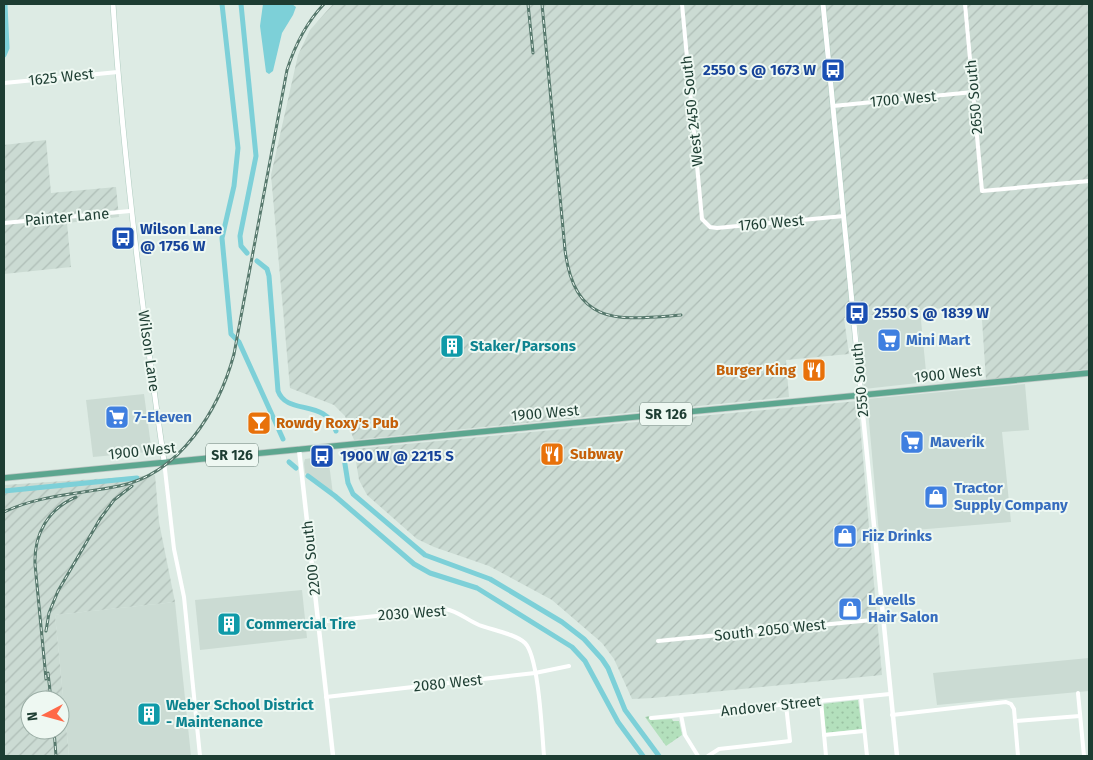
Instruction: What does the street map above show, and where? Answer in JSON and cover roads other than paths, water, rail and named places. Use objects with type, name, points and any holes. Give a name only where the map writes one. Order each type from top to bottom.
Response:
[{"type":"main road","name":"Wilson Lane","points":[[113,4],[130,211],[164,461]]},
{"type":"main road","name":"2550 South","points":[[823,4],[861,395]]},
{"type":"main road","name":"1900 West","points":[[4,478],[164,461],[1089,373]]},
{"type":"street","name":"West 2450 South","points":[[682,4],[702,219]]},
{"type":"street","name":"2650 South","points":[[965,4],[982,191],[1089,181]]},
{"type":"street","name":"1625 West","points":[[4,82],[118,72]]},
{"type":"street","name":"1700 West","points":[[833,106],[973,92]]},
{"type":"street","name":"Painter Lane","points":[[4,223],[130,211]]},
{"type":"street","name":"1760 West","points":[[702,219],[710,227],[717,228],[844,216]]},
{"type":"street","name":"2550 South","points":[[861,395],[897,756]]},
{"type":"street","name":"2200 South","points":[[299,449],[333,756]]},
{"type":"street","name":"Wilson Lane","points":[[164,461],[174,549],[184,597],[200,756]]},
{"type":"street","name":"2030 West","points":[[318,622],[445,608],[455,610],[475,623],[518,638],[526,644],[534,659],[544,756]]},
{"type":"street","name":"South 2050 West","points":[[658,641],[882,619]]},
{"type":"street","name":"2080 West","points":[[326,697],[535,673],[569,666]]},
{"type":"street","points":[[1078,693],[1084,756]]},
{"type":"street","name":"Andover Street","points":[[652,718],[890,694]]},
{"type":"street","points":[[861,697],[867,756]]},
{"type":"street","points":[[821,701],[826,756]]},
{"type":"street","points":[[892,715],[1006,702],[1011,704],[1014,709],[1018,756]]},
{"type":"street","points":[[708,756],[719,749],[790,741],[786,704]]},
{"type":"street","points":[[681,715],[684,735],[698,756]]},
{"type":"street","points":[[1015,721],[1080,716]]},
{"type":"street","points":[[824,735],[864,731]]},
{"type":"water","points":[[263,4],[292,4],[296,7],[282,33],[273,71],[269,74],[266,72],[260,26]]},
{"type":"waterway","points":[[4,55],[7,48],[5,4]]},
{"type":"waterway","points":[[222,4],[238,148],[234,186],[222,238],[231,334],[239,342],[283,439]]},
{"type":"waterway","points":[[241,4],[256,156],[240,236],[241,246],[247,253]]},
{"type":"waterway","points":[[257,261],[267,269],[269,276],[278,391],[283,399],[289,403],[324,414],[331,421],[336,431]]},
{"type":"waterway","points":[[344,458],[348,483],[353,494],[425,555],[490,579],[562,622],[584,639],[608,668],[625,710],[659,756]]},
{"type":"waterway","points":[[289,462],[296,468]]},
{"type":"waterway","points":[[308,476],[335,496],[414,564],[430,573],[477,588],[572,647],[585,661],[618,722],[643,756]]},
{"type":"waterway","points":[[4,491],[137,478]]},
{"type":"railway","points":[[4,512],[17,506],[46,498],[119,486],[141,479],[161,468],[178,454],[207,417],[218,397],[234,354],[287,70],[302,35],[324,4]]},
{"type":"railway","points":[[528,4],[533,53]]},
{"type":"railway","points":[[542,4],[565,250],[570,275],[578,293],[589,306],[603,313],[619,317],[638,318],[681,315]]},
{"type":"railway","points":[[46,631],[49,613],[58,591],[100,519],[114,500],[132,486]]},
{"type":"railway","points":[[46,679],[35,553],[40,533],[50,516],[66,502],[76,497]]},
{"type":"railway","points":[[48,673],[50,690]]},
{"type":"railway","points":[[55,740],[56,756]]},
{"type":"place","name":"2550 S @ 1673 W","points":[[833,70]]},
{"type":"place","name":"Wilson Lane @ 1756 W","points":[[123,238]]},
{"type":"place","name":"2550 S @ 1839 W","points":[[857,313]]},
{"type":"place","name":"Mini Mart","points":[[889,340]]},
{"type":"place","name":"Staker/Parsons","points":[[452,346]]},
{"type":"place","name":"Burger King","points":[[814,370]]},
{"type":"place","name":"7-Eleven","points":[[117,417]]},
{"type":"place","name":"Rowdy Roxy's Pub","points":[[259,423]]},
{"type":"place","name":"Maverik","points":[[912,442]]},
{"type":"place","name":"Subway","points":[[552,454]]},
{"type":"place","name":"1900 W @ 2215 S","points":[[322,456]]},
{"type":"place","name":"Tractor Supply Company","points":[[936,497]]},
{"type":"place","name":"Fiiz Drinks","points":[[845,536]]},
{"type":"place","name":"Levells Hair Salon","points":[[850,609]]},
{"type":"place","name":"Commercial Tire","points":[[229,624]]},
{"type":"place","name":"Weber School District - Maintenance","points":[[149,714]]}]
